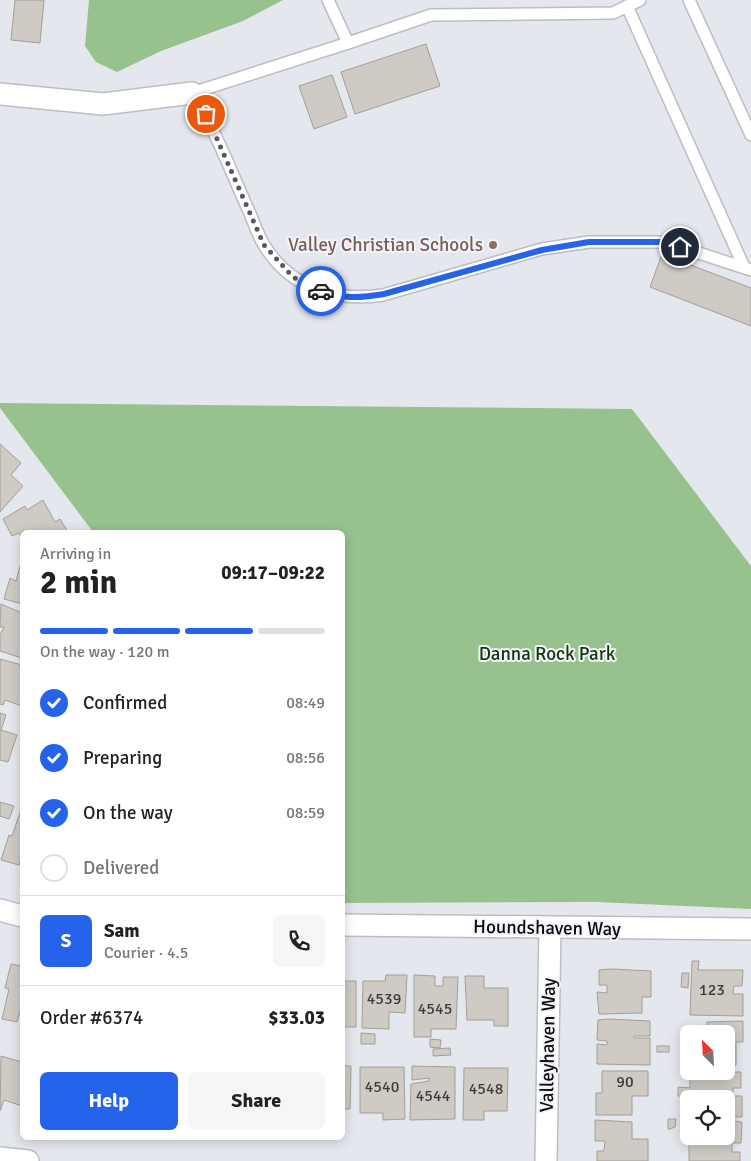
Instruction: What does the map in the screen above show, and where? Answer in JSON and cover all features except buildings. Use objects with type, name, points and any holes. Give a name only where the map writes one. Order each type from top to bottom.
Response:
[{"type":"street","points":[[0,94],[103,104],[192,93]]},
{"type":"street","points":[[0,910],[20,915]]},
{"type":"street","name":"Houndshaven Way","points":[[345,926],[751,929]]},
{"type":"street","name":"Valleyhaven Way","points":[[546,1161],[550,928]]},
{"type":"street","points":[[0,1158],[28,1161]]},
{"type":"lane","points":[[328,0],[348,43]]},
{"type":"lane","points":[[640,0],[614,12],[431,15],[192,93],[206,114],[264,245],[293,277],[335,296],[360,298],[384,294],[542,250],[589,242],[665,242],[747,269]]},
{"type":"lane","points":[[689,0],[751,135]]},
{"type":"lane","points":[[627,6],[747,269]]},
{"type":"green space","points":[[89,0],[283,0],[243,21],[161,51],[117,72],[96,62],[85,46]]},
{"type":"green space","name":"Danna Rock Park","points":[[0,403],[632,409],[751,566],[751,909],[597,902],[345,903],[345,530],[92,530],[0,408]]},
{"type":"way so far","points":[[206,114],[264,245],[293,277],[321,291]]},
{"type":"place","name":"Valley Christian Schools","points":[[493,245]]},
{"type":"route","points":[[321,291],[335,296],[360,298],[384,294],[542,250],[589,242],[665,242],[680,247]]}]
